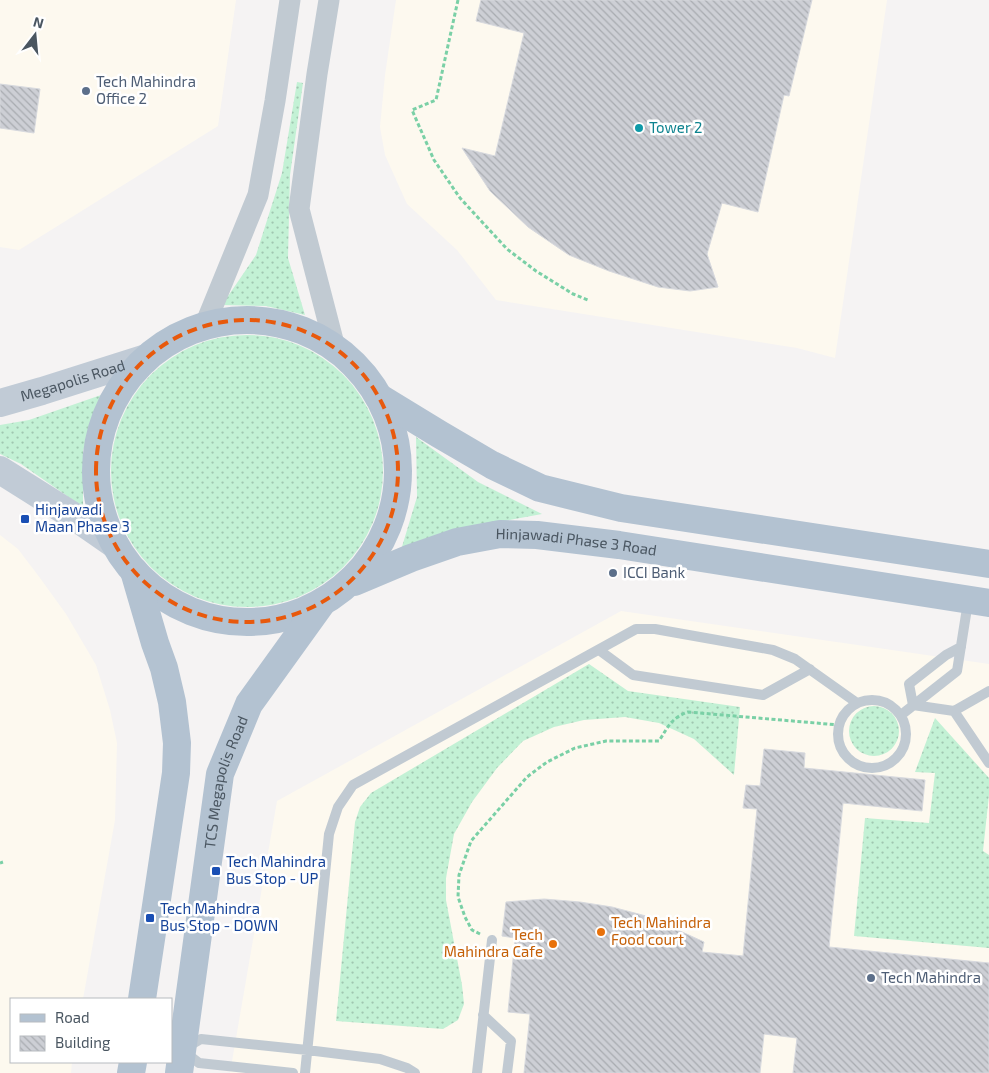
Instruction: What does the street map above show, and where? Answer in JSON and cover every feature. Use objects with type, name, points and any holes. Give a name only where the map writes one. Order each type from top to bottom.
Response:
[{"type":"main road","points":[[239,320],[273,322],[305,331],[335,348],[361,370],[380,398],[393,430],[399,463],[397,496],[388,529],[371,559],[349,584],[321,604],[290,616],[256,622],[222,620],[189,610],[160,594],[134,571],[114,544],[101,512],[95,479],[98,445],[107,413],[123,383],[146,358],[174,338],[205,325],[239,320]]},
{"type":"main road","points":[[380,398],[485,460],[540,488],[621,508],[989,564]]},
{"type":"main road","name":"Hinjawadi Phase 3 Road","points":[[349,584],[411,558],[456,542],[500,534],[537,535],[619,545],[978,602]]},
{"type":"main road","points":[[134,571],[164,668],[172,702],[177,743],[176,773],[142,998]]},
{"type":"main road","name":"TCS Megapolis Road","points":[[180,1062],[220,774],[249,704],[321,604]]},
{"type":"street","points":[[205,325],[258,195],[290,0]]},
{"type":"street","points":[[329,0],[299,210],[335,348]]},
{"type":"street","name":"Megapolis Road","points":[[0,403],[146,358]]},
{"type":"street","points":[[0,470],[78,518],[114,544]]},
{"type":"lane","points":[[901,715],[957,671],[962,647],[978,602]]},
{"type":"lane","points":[[305,1073],[329,834],[338,807],[354,785],[636,629],[655,629],[772,650],[795,659],[857,703]]},
{"type":"lane","points":[[913,705],[909,684],[946,655],[962,647]]},
{"type":"lane","points":[[599,650],[633,675],[763,695],[810,669]]},
{"type":"lane","points":[[913,705],[954,711],[989,691]]},
{"type":"lane","points":[[866,700],[886,702],[901,715],[907,733],[906,743],[896,760],[888,765],[878,768],[859,766],[850,761],[839,744],[839,725],[843,716],[857,703],[866,700]]},
{"type":"lane","points":[[954,711],[989,763]]},
{"type":"lane","points":[[477,1073],[492,940]]},
{"type":"lane","points":[[483,1014],[511,1042],[507,1073]]},
{"type":"lane","points":[[180,1062],[201,1039],[380,1059],[416,1073]]},
{"type":"lane","points":[[180,1062],[293,1073]]},
{"type":"path","points":[[458,0],[436,100],[412,110],[434,160],[460,198],[507,249],[536,271],[573,294],[588,300]]},
{"type":"path","points":[[492,940],[472,930],[465,917],[458,897],[459,875],[471,841],[527,777],[547,762],[575,748],[606,741],[659,740],[669,724],[677,716],[688,712],[839,725]]},
{"type":"highlighted area","points":[[239,320],[273,322],[305,331],[335,348],[361,370],[380,398],[393,429],[399,463],[397,497],[388,529],[371,559],[349,584],[321,604],[290,616],[256,622],[222,620],[189,610],[159,594],[134,571],[114,544],[101,512],[95,479],[98,445],[107,413],[123,383],[146,358],[174,338],[205,325]]},
{"type":"shaded area","points":[[0,0],[236,0],[218,126],[19,250],[0,247]]},
{"type":"shaded area","points":[[396,0],[887,0],[835,358],[797,348],[496,300],[457,250],[407,204],[385,155],[380,127],[385,75]]},
{"type":"shaded area","points":[[0,535],[18,549],[40,578],[66,614],[96,665],[110,710],[117,743],[115,820],[83,998],[10,998],[10,1063],[72,1063],[71,1073],[0,1073]]},
{"type":"shaded area","name":"Tech Mahindra","points":[[621,611],[989,664],[989,1073],[230,1073],[277,801]]},
{"type":"green space","points":[[297,82],[303,83],[290,175],[288,258],[305,315],[266,306],[222,305],[256,255],[282,173]]},
{"type":"green space","points":[[247,335],[286,341],[311,351],[343,375],[360,396],[372,419],[380,445],[383,471],[377,510],[367,535],[343,567],[322,584],[299,596],[273,604],[247,607],[208,601],[183,591],[151,567],[134,546],[122,523],[114,497],[111,471],[117,432],[127,407],[151,375],[172,358],[195,346],[221,338]]},
{"type":"green space","points":[[101,395],[83,451],[83,507],[21,464],[0,454],[0,425],[29,420]]},
{"type":"green space","points":[[416,437],[478,482],[542,514],[472,527],[401,550],[417,497]]},
{"type":"green space","points":[[589,664],[628,691],[740,707],[734,775],[694,739],[659,723],[625,717],[584,720],[554,727],[523,741],[497,768],[472,802],[454,834],[446,878],[446,900],[464,1004],[458,1020],[443,1029],[336,1021],[355,822],[360,807],[371,793]]},
{"type":"green space","points":[[869,706],[879,706],[892,713],[899,726],[899,736],[892,749],[879,756],[869,756],[860,752],[853,745],[849,736],[849,726],[853,717],[860,710]]},
{"type":"green space","points":[[935,718],[989,778],[983,851],[989,855],[989,948],[854,936],[865,818],[929,823],[935,773],[915,772]]},
{"type":"building","points":[[481,0],[812,0],[789,96],[784,95],[758,212],[722,203],[707,254],[718,287],[690,291],[658,287],[609,271],[569,255],[528,227],[490,191],[462,148],[495,156],[524,33],[476,21]]},
{"type":"building","points":[[0,84],[40,89],[34,133],[0,128]]},
{"type":"building","points":[[764,749],[805,753],[804,768],[925,780],[922,811],[843,803],[829,947],[989,963],[989,1073],[793,1073],[797,1038],[764,1034],[760,1073],[524,1073],[530,1014],[508,1012],[515,938],[502,936],[506,902],[544,899],[612,907],[646,916],[704,942],[702,952],[743,956],[757,809],[743,808],[746,785],[760,786]]},
{"type":"place","name":"Tech Mahindra Office 2","points":[[86,91]]},
{"type":"place","name":"Tower 2","points":[[639,128]]},
{"type":"place","name":"Hinjawadi Maan Phase 3","points":[[25,519]]},
{"type":"place","name":"ICCI Bank","points":[[613,573]]},
{"type":"place","name":"Tech Mahindra Bus Stop - UP","points":[[216,871]]},
{"type":"place","name":"Tech Mahindra Bus Stop - DOWN","points":[[150,918]]},
{"type":"place","name":"Tech Mahindra Food court","points":[[601,932]]},
{"type":"place","name":"Tech Mahindra Cafe","points":[[553,944]]},
{"type":"place","name":"Tech Mahindra","points":[[871,978]]}]
